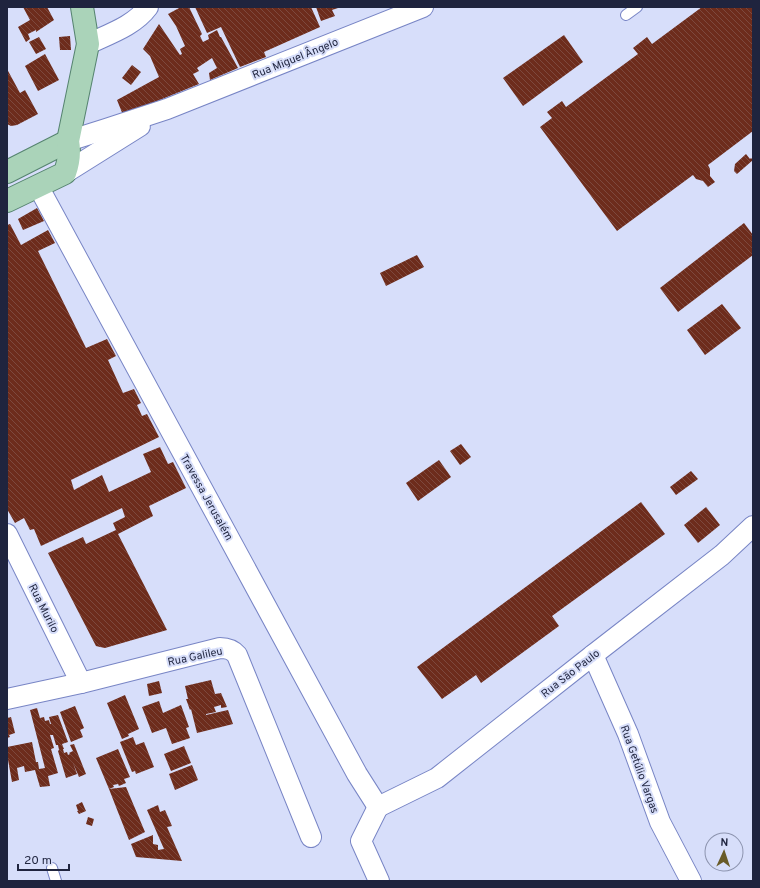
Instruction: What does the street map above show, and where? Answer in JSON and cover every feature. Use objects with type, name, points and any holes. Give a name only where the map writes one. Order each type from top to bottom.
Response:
[{"type":"main road","points":[[65,173],[69,160],[68,141],[88,44],[82,7]]},
{"type":"main road","name":"Rua Miguel Ângelo","points":[[7,172],[68,141]]},
{"type":"main road","name":"Rua Miguel Ângelo","points":[[7,202],[65,173]]},
{"type":"street","points":[[88,44],[128,25],[148,7]]},
{"type":"street","name":"Rua Miguel Ângelo","points":[[68,141],[106,130],[167,109],[423,7]]},
{"type":"street","name":"Rua Miguel Ângelo","points":[[65,173],[167,109]]},
{"type":"street","name":"Travessa Jerusalém","points":[[38,186],[357,774],[378,807]]},
{"type":"street","name":"Rua São Paulo","points":[[378,807],[437,778],[722,555],[753,526]]},
{"type":"street","name":"Rua Murilo","points":[[7,534],[82,683]]},
{"type":"street","name":"Rua Galileu","points":[[7,699],[82,683],[220,648],[227,648],[237,655],[311,837]]},
{"type":"street","name":"Rua Getúlio Vargas","points":[[593,655],[628,734],[660,822],[691,881]]},
{"type":"street","points":[[378,807],[361,841],[379,881]]},
{"type":"lane","points":[[626,15],[637,7]]},
{"type":"lane","points":[[52,868],[56,881]]},
{"type":"building","points":[[23,7],[47,7],[54,20],[36,32],[36,30],[28,34],[30,39],[26,42],[18,27],[30,20]]},
{"type":"building","points":[[181,7],[189,7],[202,34],[200,36],[203,42],[209,39],[208,35],[217,30],[238,68],[210,80],[209,73],[217,68],[212,58],[197,68],[199,71],[193,74],[199,84],[123,115],[117,100],[159,77],[150,56],[143,49],[159,24],[180,55],[182,54],[180,49],[185,46],[176,26],[168,14]]},
{"type":"building","points":[[195,7],[311,7],[320,27],[264,52],[266,57],[240,67],[221,27],[207,33]]},
{"type":"building","points":[[316,7],[341,7],[332,10],[335,16],[321,21]]},
{"type":"building","points":[[702,7],[753,7],[753,131],[708,165],[710,169],[710,176],[715,182],[708,187],[703,181],[696,179],[693,175],[617,231],[540,127],[552,118],[547,112],[562,101],[566,107],[638,54],[633,48],[647,37],[652,44]]},
{"type":"building","points":[[564,35],[583,62],[523,106],[503,78]]},
{"type":"building","points":[[70,36],[71,50],[60,50],[59,37]]},
{"type":"building","points":[[39,37],[46,49],[36,54],[29,42]]},
{"type":"building","points":[[45,54],[59,80],[38,91],[25,66]]},
{"type":"building","points":[[132,65],[141,72],[131,85],[122,78]]},
{"type":"building","points":[[7,69],[20,93],[25,90],[38,114],[17,125],[11,126],[7,124]]},
{"type":"building","points":[[746,154],[753,160],[737,174],[734,171],[735,164]]},
{"type":"building","points":[[37,208],[44,221],[23,230],[18,219]]},
{"type":"building","points":[[744,223],[753,235],[753,255],[678,312],[660,288]]},
{"type":"building","points":[[10,224],[21,245],[48,230],[55,243],[38,251],[86,348],[107,339],[116,356],[108,360],[123,393],[134,389],[141,403],[137,405],[142,416],[147,414],[159,437],[71,480],[74,490],[102,475],[109,492],[151,472],[143,454],[160,447],[168,464],[173,462],[186,488],[149,506],[153,516],[118,534],[167,630],[105,648],[96,646],[48,553],[83,537],[86,544],[116,530],[113,523],[125,517],[122,508],[41,546],[34,529],[30,530],[24,518],[15,523],[7,509],[7,225]]},
{"type":"building","points":[[417,255],[424,267],[386,286],[380,273]]},
{"type":"building","points":[[722,304],[741,328],[705,355],[687,330]]},
{"type":"building","points":[[461,444],[471,457],[460,465],[450,451]]},
{"type":"building","points":[[439,460],[451,477],[418,501],[406,483]]},
{"type":"building","points":[[691,471],[698,479],[676,495],[670,487]]},
{"type":"building","points":[[641,502],[665,534],[552,616],[559,626],[481,683],[476,675],[442,699],[417,667]]},
{"type":"building","points":[[706,507],[720,525],[698,543],[684,525]]},
{"type":"building","points":[[211,680],[215,694],[221,693],[227,707],[221,708],[221,705],[214,707],[216,712],[206,715],[228,710],[233,724],[197,733],[191,709],[190,710],[186,699],[188,699],[185,686]]},
{"type":"building","points":[[159,681],[162,693],[149,696],[147,684]]},
{"type":"building","points":[[125,695],[139,729],[128,734],[129,736],[122,739],[107,703]]},
{"type":"building","points":[[159,701],[163,713],[181,705],[189,727],[186,728],[190,738],[172,744],[166,728],[152,733],[142,707]]},
{"type":"building","points":[[75,706],[84,728],[80,730],[83,737],[71,742],[60,712]]},
{"type":"building","points":[[37,708],[40,718],[44,717],[45,721],[49,720],[50,724],[49,717],[58,715],[68,742],[62,744],[64,753],[67,752],[68,755],[70,754],[69,753],[73,751],[70,745],[74,744],[86,774],[79,777],[73,763],[77,774],[66,778],[58,751],[58,745],[56,745],[53,735],[50,735],[54,748],[51,749],[58,773],[48,776],[50,786],[40,787],[35,770],[25,772],[24,766],[17,768],[19,780],[12,782],[7,747],[32,742],[39,769],[45,768],[30,710]]},
{"type":"building","points":[[11,717],[15,733],[9,735],[10,737],[7,738],[7,718]]},
{"type":"building","points":[[133,737],[136,745],[144,742],[154,767],[136,774],[135,771],[132,772],[120,742]]},
{"type":"building","points":[[184,746],[191,763],[171,771],[164,754]]},
{"type":"building","points":[[118,749],[130,777],[124,779],[126,783],[119,786],[118,784],[113,785],[114,787],[109,789],[96,758]]},
{"type":"building","points":[[192,765],[198,780],[175,790],[169,774]]},
{"type":"building","points":[[126,787],[145,832],[129,840],[109,789]]},
{"type":"building","points":[[82,802],[86,811],[79,814],[76,805]]},
{"type":"building","points":[[158,805],[160,812],[165,810],[172,826],[167,827],[182,861],[136,857],[131,844],[153,835],[153,844],[158,845],[158,850],[164,849],[147,810]]},
{"type":"building","points":[[88,817],[94,819],[92,826],[86,824]]}]
